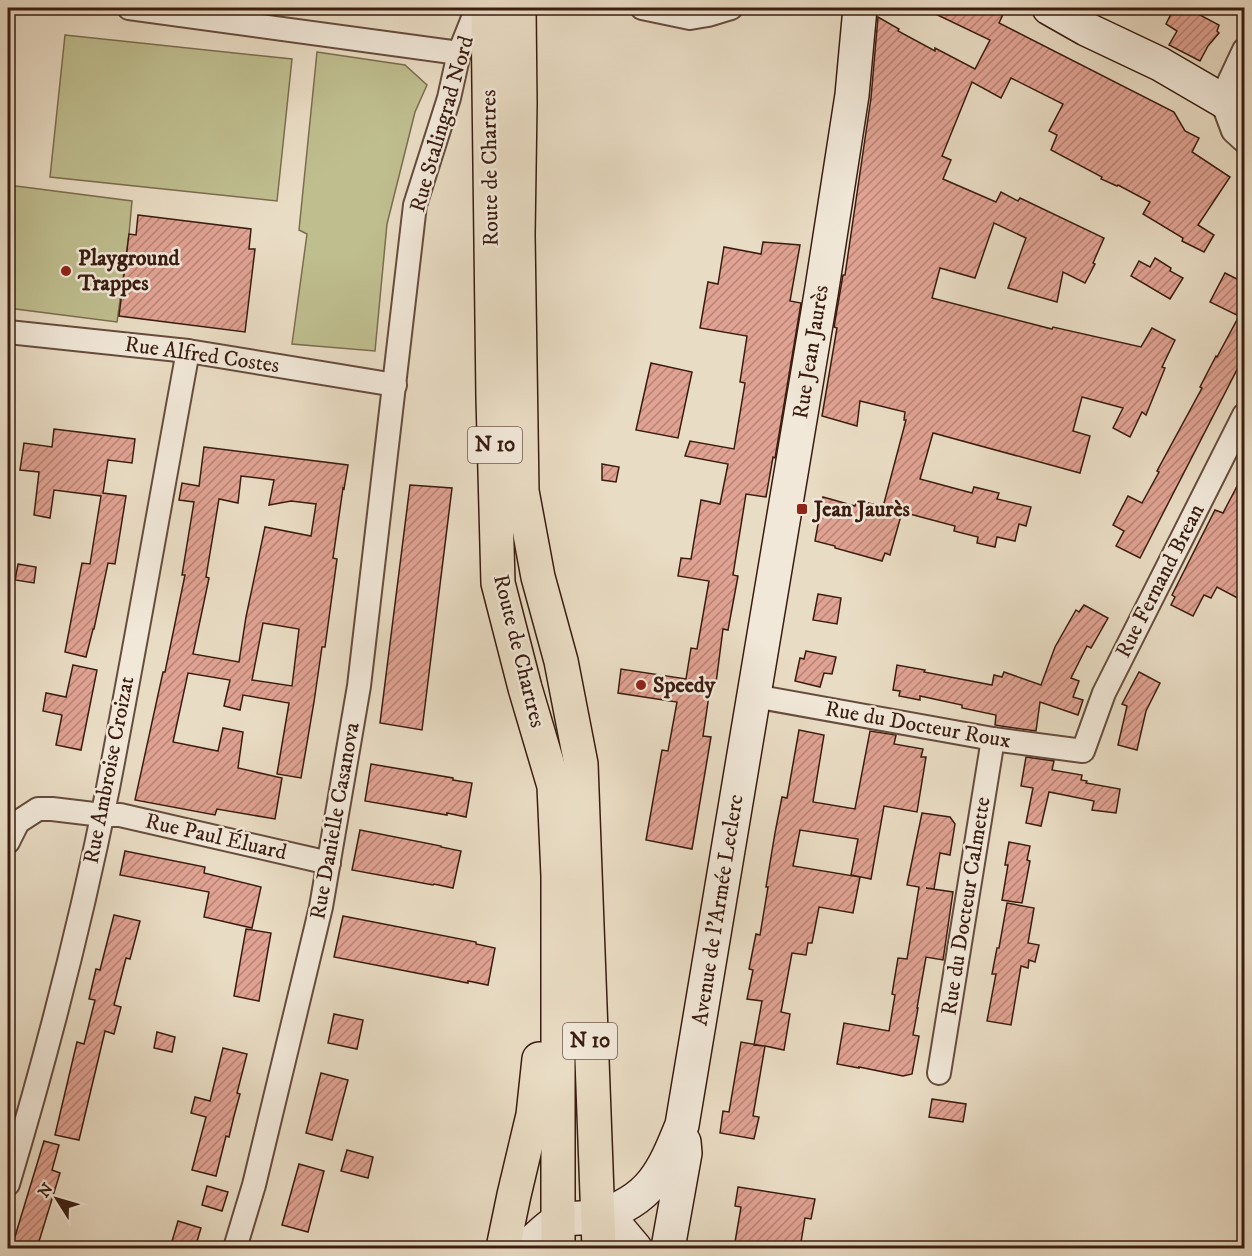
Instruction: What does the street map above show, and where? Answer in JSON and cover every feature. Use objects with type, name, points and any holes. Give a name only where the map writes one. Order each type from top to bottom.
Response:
[{"type":"main road","name":"Route de Chartres","points":[[488,8],[498,583],[525,688],[554,786],[558,876],[558,1234]]},
{"type":"main road","name":"Route de Chartres","points":[[519,8],[518,235],[522,491],[538,578],[561,661],[581,764],[598,1233]]},
{"type":"main road","points":[[503,1248],[533,1115],[540,1042],[542,901],[558,876]]},
{"type":"street","points":[[129,8],[459,53]]},
{"type":"street","name":"Rue Stalingrad Nord","points":[[395,385],[415,205],[449,98],[459,53],[477,8]]},
{"type":"street","points":[[642,8],[690,18],[730,8]]},
{"type":"street","name":"Rue Jean Jaurès","points":[[754,696],[852,95],[860,8]]},
{"type":"street","points":[[1049,8],[1238,103],[1245,50]]},
{"type":"street","points":[[1081,8],[1160,64]]},
{"type":"street","name":"Rue Alfred Costes","points":[[8,332],[188,351],[395,385]]},
{"type":"street","name":"Rue Ambroise Croizat","points":[[8,1184],[28,1118],[72,948],[102,815],[188,351]]},
{"type":"street","name":"Rue Danielle Casanova","points":[[235,1248],[257,1174],[321,907],[359,686],[395,385]]},
{"type":"street","name":"Rue Fernand Brean","points":[[1083,751],[1104,693],[1245,415]]},
{"type":"street","name":"Avenue de l'Armée Leclerc","points":[[598,1233],[626,1205],[648,1190],[661,1171],[682,1125],[754,696]]},
{"type":"street","name":"Rue du Docteur Roux","points":[[754,696],[993,739],[1083,751]]},
{"type":"street","name":"Rue du Docteur Calmette","points":[[939,1073],[993,739]]},
{"type":"street","name":"Rue Paul Éluard","points":[[8,842],[18,822],[38,809],[52,809],[102,815],[120,814],[329,863]]},
{"type":"street","name":"Avenue de l'Armée Leclerc","points":[[668,1248],[685,1153],[682,1125]]},
{"type":"street","points":[[528,1248],[531,1243],[558,1234],[598,1233],[619,1229],[635,1248]]},
{"type":"shaded area","points":[[65,35],[292,59],[277,201],[50,177]]},
{"type":"shaded area","points":[[317,52],[405,65],[427,85],[415,112],[387,224],[375,351],[292,344],[307,234],[299,230]]},
{"type":"shaded area","name":"Playground Trappes","points":[[8,185],[132,201],[117,322],[8,308]]},
{"type":"building","points":[[923,8],[1006,8],[999,23],[1174,112],[1185,131],[1199,138],[1192,152],[1230,177],[1198,225],[1214,235],[1204,252],[1182,241],[1183,238],[1143,214],[1150,202],[1101,179],[1102,177],[1051,150],[1057,135],[1049,131],[1063,104],[1011,78],[1001,98],[972,82],[942,156],[951,160],[943,179],[996,202],[1001,192],[1018,201],[1020,198],[1104,238],[1093,263],[1095,264],[1085,283],[1063,272],[1057,302],[1008,288],[1026,238],[994,223],[975,278],[940,268],[932,298],[1052,329],[1053,327],[1141,347],[1152,328],[1175,340],[1162,367],[1165,368],[1146,415],[1142,412],[1130,437],[1113,428],[1123,408],[1082,397],[1073,431],[1090,436],[1080,473],[933,433],[920,479],[972,493],[974,487],[999,493],[997,499],[1031,507],[1026,526],[1019,524],[1015,541],[997,537],[995,547],[977,543],[978,537],[954,531],[955,526],[902,512],[890,555],[885,553],[882,561],[815,541],[823,497],[855,506],[857,500],[883,507],[906,420],[904,420],[905,412],[860,401],[857,426],[822,416],[871,98],[878,17],[935,51],[935,48],[975,69],[990,40]]},
{"type":"building","points":[[1174,8],[1187,8],[1219,25],[1217,31],[1219,33],[1208,46],[1200,61],[1169,45],[1177,31],[1166,24]]},
{"type":"building","points":[[138,215],[251,229],[249,249],[255,249],[245,332],[119,316],[129,234],[136,235]]},
{"type":"building","points":[[763,242],[800,245],[790,301],[801,303],[775,458],[773,457],[766,497],[746,494],[733,575],[738,576],[728,630],[723,629],[716,683],[711,682],[703,736],[711,737],[692,849],[646,840],[662,750],[668,751],[677,702],[618,693],[621,669],[686,679],[691,648],[697,649],[709,581],[678,576],[681,558],[691,559],[701,500],[720,504],[728,464],[685,456],[690,441],[734,449],[745,383],[740,382],[747,336],[700,328],[708,282],[718,284],[724,247],[761,254]]},
{"type":"building","points":[[1155,258],[1171,268],[1170,271],[1183,278],[1170,299],[1131,276],[1139,261],[1150,267]]},
{"type":"building","points":[[1225,273],[1245,283],[1245,354],[1140,558],[1116,546],[1124,531],[1113,525],[1128,496],[1142,503],[1202,388],[1200,387],[1216,356],[1239,316],[1210,302]]},
{"type":"building","points":[[651,363],[692,372],[678,438],[636,430]]},
{"type":"building","points":[[54,429],[135,439],[132,463],[108,460],[103,493],[126,496],[115,564],[108,563],[86,657],[65,652],[82,563],[90,564],[101,496],[54,490],[50,518],[34,515],[39,472],[20,470],[24,443],[52,447]]},
{"type":"building","points":[[204,447],[348,465],[333,558],[337,559],[325,647],[322,647],[301,778],[277,774],[289,703],[243,695],[240,710],[224,706],[230,680],[188,673],[173,742],[218,751],[223,728],[243,732],[238,768],[282,778],[275,819],[217,809],[215,815],[135,800],[185,575],[182,575],[194,502],[179,500],[182,483],[199,486]],"holes":[[[241,476],[274,480],[269,505],[291,501],[316,504],[311,536],[265,527],[239,662],[193,654],[209,578],[206,577],[219,499],[238,503]],[[263,623],[299,629],[292,686],[252,680]]]},
{"type":"building","points":[[602,464],[619,467],[616,482],[602,480]]},
{"type":"building","points":[[1245,471],[1245,602],[1217,587],[1211,598],[1204,595],[1193,616],[1171,605],[1175,597],[1172,595],[1215,510],[1223,513]]},
{"type":"building","points":[[410,485],[452,488],[422,730],[380,723]]},
{"type":"building","points":[[18,564],[36,567],[34,583],[15,580]]},
{"type":"building","points":[[818,594],[841,598],[837,624],[813,620]]},
{"type":"building","points":[[1084,605],[1108,618],[1091,648],[1087,646],[1071,678],[1079,681],[1073,697],[1083,700],[1078,715],[1040,702],[1036,731],[995,725],[996,715],[920,696],[920,700],[899,696],[900,691],[893,690],[897,665],[992,685],[994,675],[1002,677],[1004,672],[1041,685],[1055,647],[1076,610],[1079,612]]},
{"type":"building","points":[[806,651],[836,657],[832,674],[824,673],[820,687],[795,681],[800,658],[804,659]]},
{"type":"building","points":[[73,665],[97,670],[81,750],[56,745],[62,715],[43,711],[46,693],[66,697]]},
{"type":"building","points":[[1139,672],[1160,683],[1146,711],[1137,750],[1118,745],[1127,706],[1122,704]]},
{"type":"building","points":[[799,730],[824,735],[813,802],[855,809],[870,731],[896,735],[894,744],[923,749],[921,757],[926,757],[917,812],[884,806],[871,879],[851,875],[858,839],[800,830],[793,866],[860,877],[853,913],[819,907],[812,943],[808,943],[806,955],[792,953],[781,1012],[790,1014],[784,1050],[765,1046],[753,1116],[759,1117],[754,1139],[720,1133],[723,1111],[729,1112],[741,1042],[754,1044],[762,1001],[747,999],[753,970],[749,969],[756,934],[760,935],[775,833],[782,797],[787,798]]},
{"type":"building","points":[[1026,757],[1054,761],[1052,770],[1082,775],[1081,780],[1087,781],[1086,783],[1120,789],[1116,813],[1092,810],[1094,801],[1049,792],[1041,826],[1026,823],[1033,788],[1021,786]]},
{"type":"building","points":[[371,764],[472,783],[466,817],[365,801]]},
{"type":"building","points":[[922,813],[950,817],[955,824],[950,855],[940,853],[934,889],[926,888],[953,892],[943,960],[926,957],[913,1035],[919,1036],[912,1074],[903,1076],[837,1064],[844,1023],[889,1031],[898,958],[907,959],[919,887],[907,885]]},
{"type":"building","points":[[360,830],[461,851],[453,888],[352,870]]},
{"type":"building","points":[[1009,842],[1030,846],[1027,860],[1030,861],[1022,903],[1002,900]]},
{"type":"building","points":[[125,851],[205,867],[204,873],[261,887],[252,928],[204,917],[209,892],[120,875]]},
{"type":"building","points":[[1007,903],[1034,908],[1028,943],[1039,945],[1035,962],[1029,960],[1028,968],[1021,966],[1011,1025],[987,1021],[996,974],[992,974]]},
{"type":"building","points":[[114,915],[140,921],[130,959],[126,958],[114,1005],[121,1007],[114,1034],[105,1031],[79,1140],[55,1135],[77,1042],[84,1044],[95,1000],[89,999],[96,969],[100,970]]},
{"type":"building","points":[[343,916],[476,942],[476,944],[495,948],[488,985],[334,957]]},
{"type":"building","points":[[246,929],[271,933],[259,1001],[234,996]]},
{"type":"building","points":[[334,1014],[363,1020],[357,1049],[328,1043]]},
{"type":"building","points":[[157,1032],[175,1037],[172,1052],[154,1048]]},
{"type":"building","points":[[223,1048],[247,1054],[237,1093],[240,1094],[216,1176],[192,1170],[206,1117],[191,1113],[195,1097],[210,1101]]},
{"type":"building","points":[[321,1073],[348,1080],[332,1140],[306,1133]]},
{"type":"building","points":[[932,1099],[966,1104],[963,1122],[929,1117]]},
{"type":"building","points":[[44,1141],[59,1145],[52,1170],[60,1173],[37,1248],[31,1248],[13,1243]]},
{"type":"building","points":[[347,1150],[373,1157],[368,1178],[341,1171]]},
{"type":"building","points":[[299,1164],[324,1171],[308,1232],[282,1225]]},
{"type":"building","points":[[207,1186],[228,1192],[222,1211],[202,1205]]},
{"type":"building","points":[[738,1187],[815,1199],[811,1219],[805,1218],[800,1248],[734,1248],[741,1207],[735,1206]]},
{"type":"building","points":[[178,1221],[201,1228],[195,1248],[170,1248]]},
{"type":"place","name":"Playground Trappes","points":[[66,271]]},
{"type":"place","name":"Jean Jaurès","points":[[802,509]]},
{"type":"place","name":"Speedy","points":[[641,685]]}]
